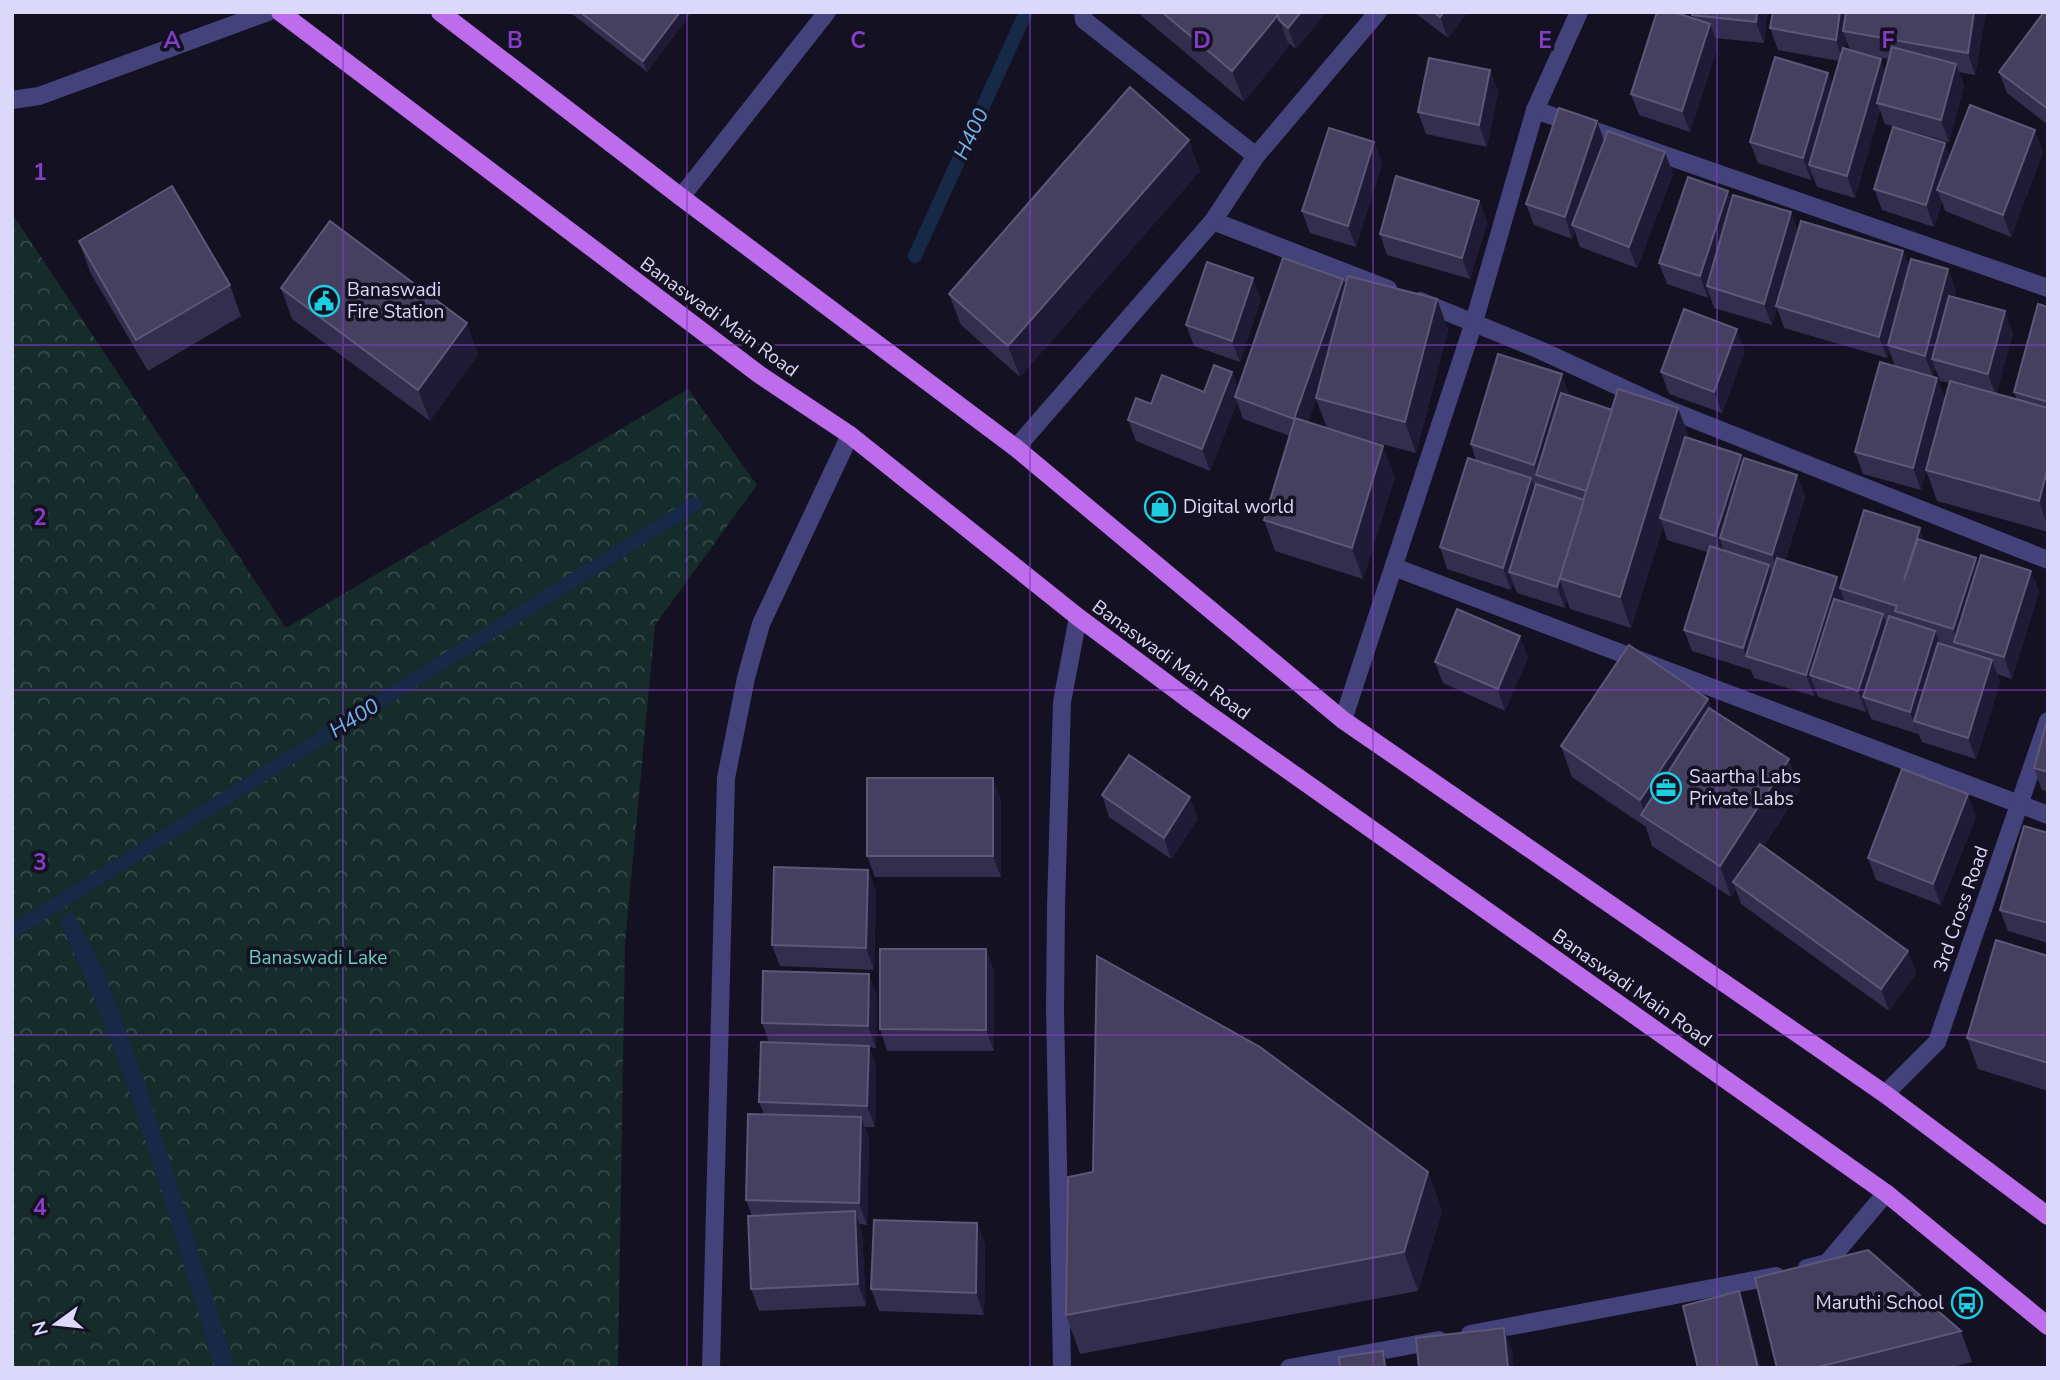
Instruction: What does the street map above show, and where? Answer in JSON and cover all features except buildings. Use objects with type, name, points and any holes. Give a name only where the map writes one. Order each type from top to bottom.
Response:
[{"type":"main road","name":"Banaswadi Main Road","points":[[280,12],[760,375],[850,435],[1078,617],[1211,716],[1886,1193],[2048,1326]]},
{"type":"main road","points":[[440,12],[681,197],[1016,447],[1343,720],[1885,1094],[2048,1216]]},
{"type":"street","points":[[12,100],[38,96],[268,12]]},
{"type":"street","points":[[681,197],[827,12]]},
{"type":"street","points":[[1083,12],[1084,20],[1256,156]]},
{"type":"street","points":[[1016,447],[1213,221],[1256,156],[1378,12]]},
{"type":"street","points":[[1343,720],[1474,322],[1535,110],[1579,12]]},
{"type":"street","points":[[1535,110],[2048,288]]},
{"type":"street","points":[[1213,221],[1474,322],[1670,410],[2048,560]]},
{"type":"street","points":[[711,1368],[726,778],[746,678],[761,624],[850,435]]},
{"type":"street","points":[[1394,567],[2048,815]]},
{"type":"street","points":[[1062,1368],[1055,1010],[1056,919],[1062,702],[1078,617]]},
{"type":"street","name":"3rd Cross Road","points":[[1885,1094],[1937,1042],[2048,721]]},
{"type":"street","points":[[1292,1367],[1784,1275],[1816,1266],[1827,1262],[1886,1193]]},
{"type":"green space","name":"Banaswadi Lake","points":[[12,213],[286,628],[688,389],[757,485],[655,625],[625,943],[618,1368],[12,1368]]},
{"type":"water","points":[[72,911],[103,969],[144,1080],[235,1368],[215,1368],[127,1085],[84,975],[59,921]]},
{"type":"waterway","name":"H400","points":[[915,256],[1026,12]]},
{"type":"waterway","name":"H400","points":[[12,932],[695,504]]},
{"type":"place","name":"Banaswadi Fire Station","points":[[324,301]]},
{"type":"place","name":"Digital world","points":[[1160,507]]},
{"type":"place","name":"Saartha Labs Private Labs","points":[[1666,788]]},
{"type":"place","name":"Maruthi School","points":[[1967,1303]]}]
